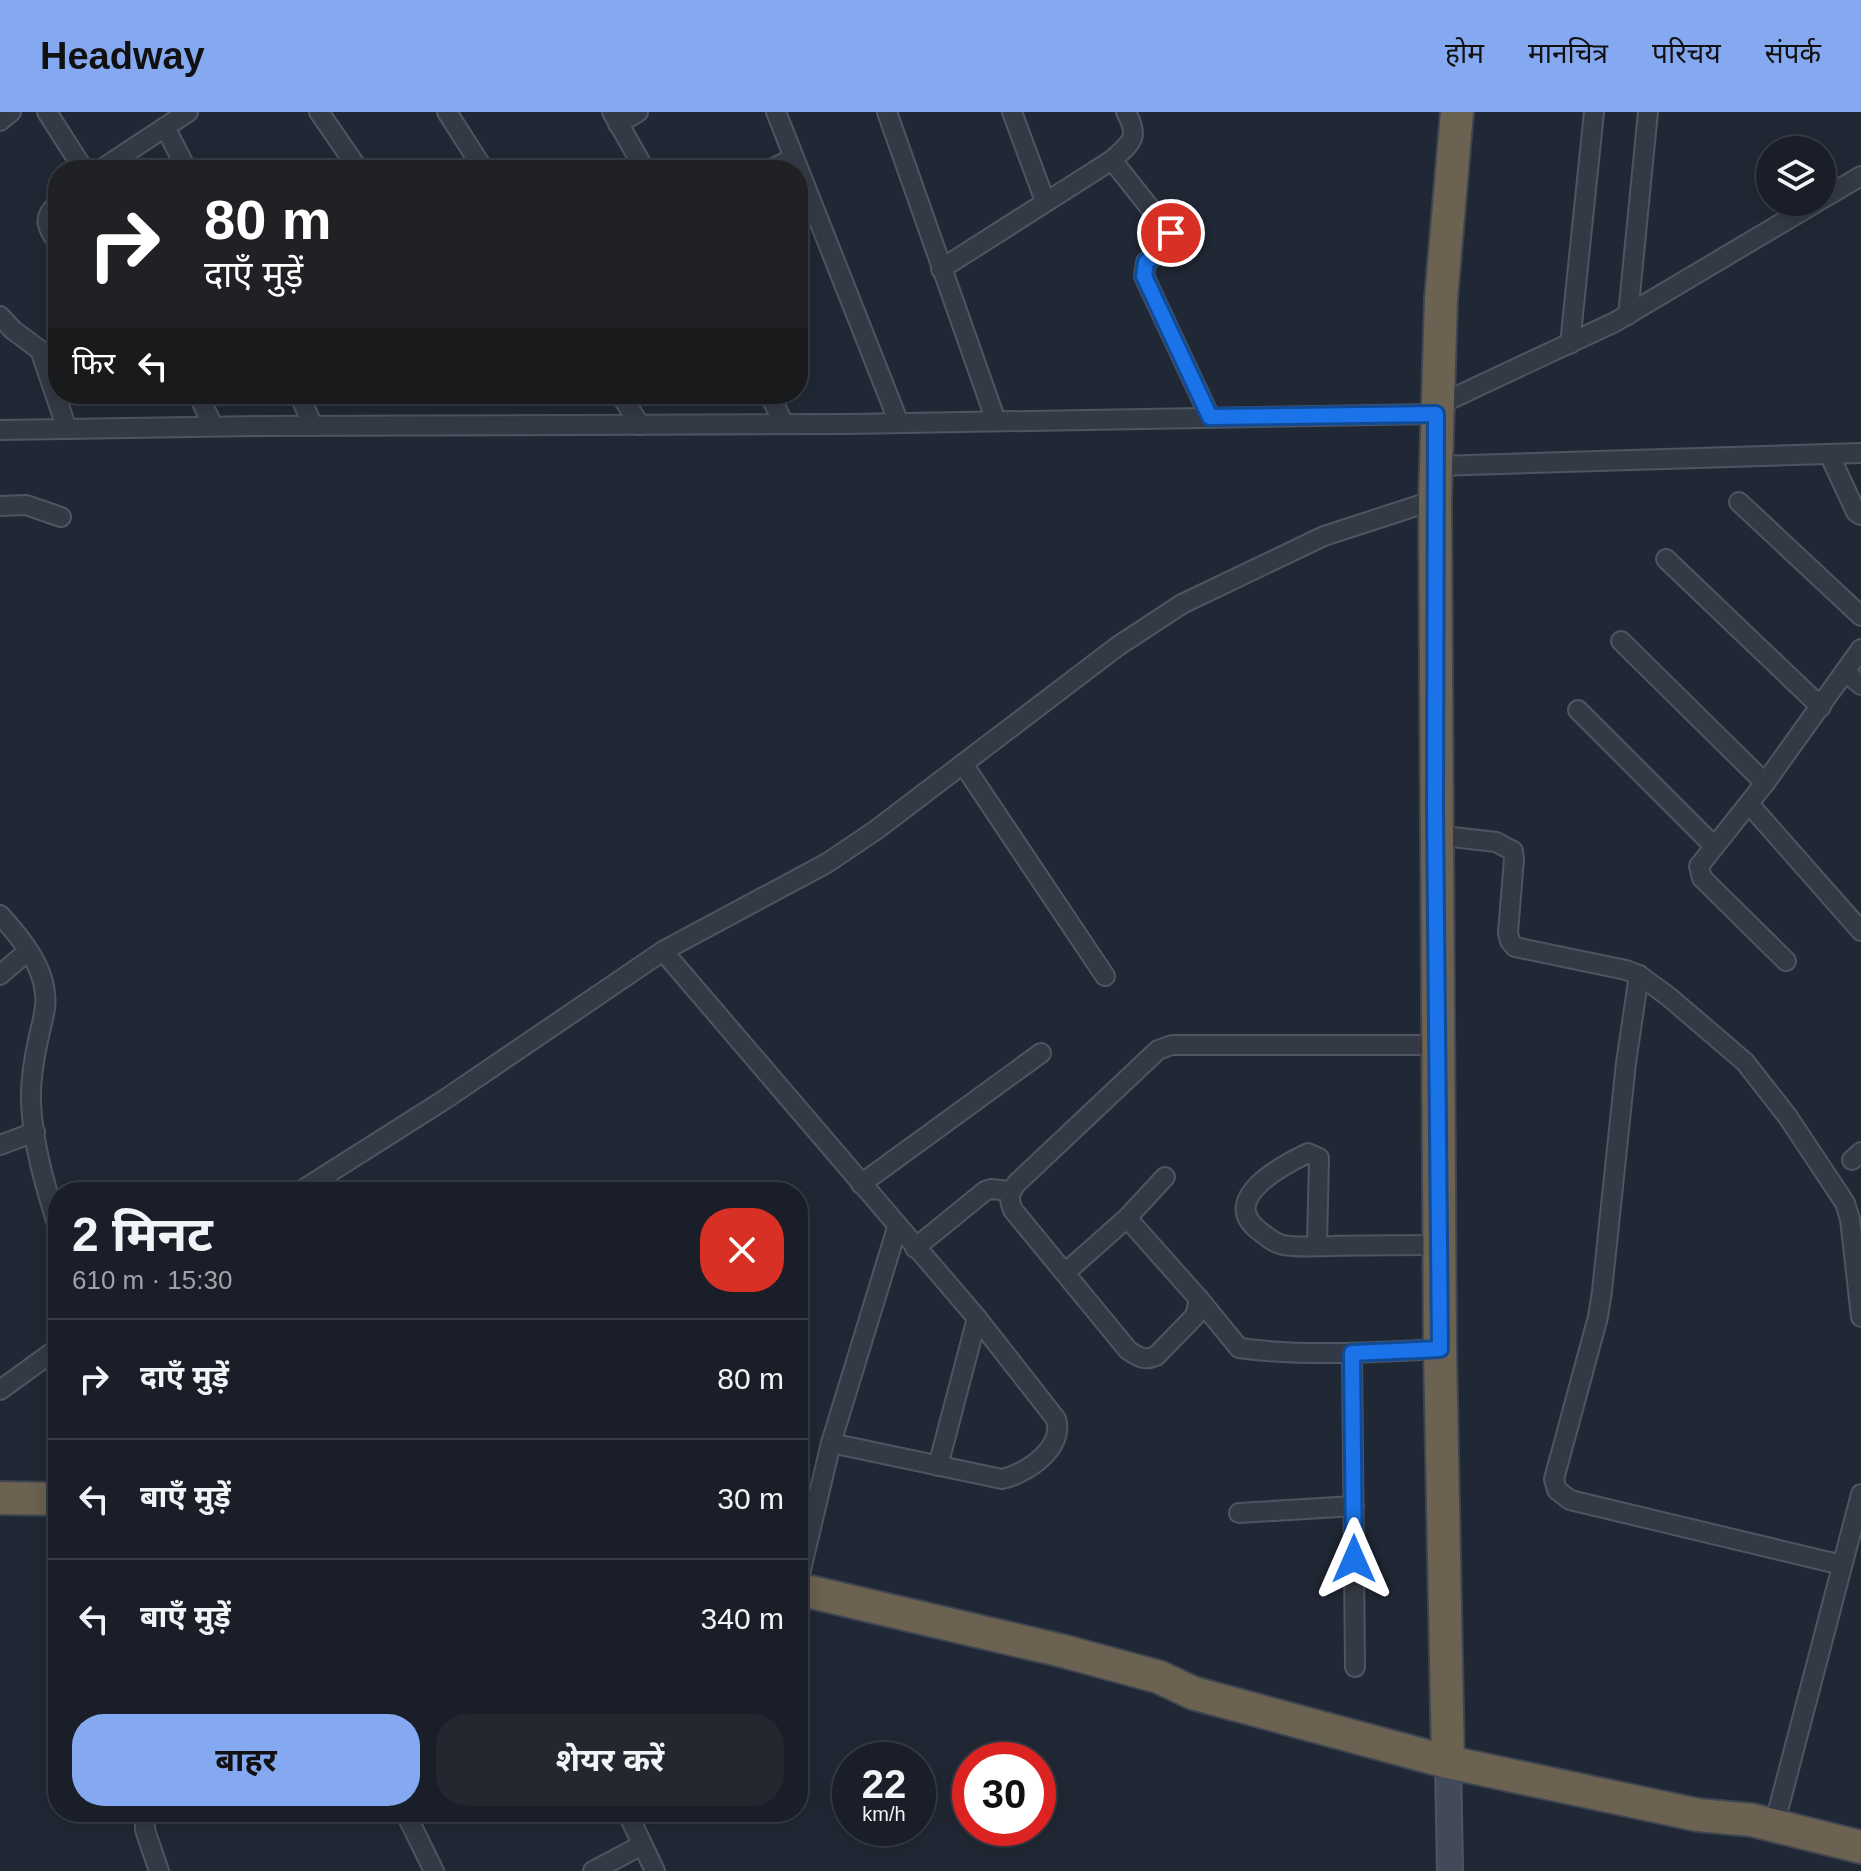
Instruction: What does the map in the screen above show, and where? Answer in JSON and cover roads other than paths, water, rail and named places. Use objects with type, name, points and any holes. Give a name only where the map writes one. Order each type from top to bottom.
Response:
[{"type":"highway","points":[[1448,1752],[1440,1349],[1435,500],[1441,299],[1457,112]]},
{"type":"highway","points":[[0,1498],[48,1499]]},
{"type":"highway","points":[[808,1588],[1159,1677],[1198,1677],[1448,1752],[1705,1799],[1763,1823],[1861,1847]]},
{"type":"street","points":[[0,121],[11,112]]},
{"type":"street","points":[[47,112],[78,160]]},
{"type":"street","points":[[115,160],[188,112]]},
{"type":"street","points":[[319,112],[352,160]]},
{"type":"street","points":[[447,112],[478,160]]},
{"type":"street","points":[[638,112],[615,118],[639,160]]},
{"type":"street","points":[[776,112],[794,158],[790,160]]},
{"type":"street","points":[[887,112],[996,421]]},
{"type":"street","points":[[1012,112],[1045,201]]},
{"type":"street","points":[[941,269],[1112,160],[1134,134],[1126,112]]},
{"type":"street","points":[[1570,344],[1594,112]]},
{"type":"street","points":[[1628,315],[1650,114]]},
{"type":"street","points":[[165,127],[182,160]]},
{"type":"street","points":[[1112,160],[1173,237],[1169,245],[1146,262],[1144,276],[1210,417]]},
{"type":"street","points":[[1836,192],[1859,179]]},
{"type":"street","points":[[808,193],[899,423]]},
{"type":"street","points":[[0,430],[899,423],[1436,410],[1628,315],[1795,216]]},
{"type":"street","points":[[0,316],[40,350],[48,373]]},
{"type":"street","points":[[58,404],[67,429]]},
{"type":"street","points":[[203,404],[213,426]]},
{"type":"street","points":[[303,404],[313,426]]},
{"type":"street","points":[[626,404],[640,425]]},
{"type":"street","points":[[774,404],[784,424]]},
{"type":"street","points":[[1436,466],[1861,453]]},
{"type":"street","points":[[1829,454],[1856,512],[1861,515]]},
{"type":"street","points":[[315,1182],[444,1100],[663,951],[827,863],[876,830],[1118,646],[1182,604],[1324,536],[1435,500]]},
{"type":"street","points":[[1739,502],[1861,616]]},
{"type":"street","points":[[0,506],[26,505],[61,517]]},
{"type":"street","points":[[1666,559],[1821,707]]},
{"type":"street","points":[[1621,641],[1765,783]]},
{"type":"street","points":[[1786,961],[1702,878],[1699,866],[1765,783],[1861,649]]},
{"type":"street","points":[[1845,672],[1861,685]]},
{"type":"street","points":[[1578,710],[1714,846]]},
{"type":"street","points":[[963,764],[1105,976]]},
{"type":"street","points":[[1749,804],[1861,931]]},
{"type":"street","points":[[1435,835],[1496,842],[1513,851],[1508,933],[1515,947],[1639,975],[1745,1062],[1788,1117],[1845,1203],[1850,1219],[1861,1317]]},
{"type":"street","points":[[0,915],[28,951],[45,993],[45,1009],[31,1080],[35,1132],[48,1193]]},
{"type":"street","points":[[0,975],[28,951]]},
{"type":"street","points":[[663,951],[977,1318],[1056,1419],[1057,1435],[1049,1450],[1028,1468],[1002,1479],[831,1443]]},
{"type":"street","points":[[1639,975],[1598,1317],[1554,1479],[1557,1490],[1570,1500],[1842,1565]]},
{"type":"street","points":[[1199,1299],[1195,1316],[1156,1356],[1142,1359],[1128,1350],[1013,1210],[1010,1191],[1158,1050],[1172,1045],[1438,1045]]},
{"type":"street","points":[[861,1184],[1041,1053]]},
{"type":"street","points":[[0,1145],[35,1132]]},
{"type":"street","points":[[1317,1246],[1319,1158],[1308,1153],[1254,1188],[1245,1205],[1249,1222],[1271,1241],[1282,1245],[1317,1246],[1439,1245]]},
{"type":"street","points":[[1065,1273],[1127,1218],[1165,1177]]},
{"type":"street","points":[[915,1248],[985,1191],[1010,1191]]},
{"type":"street","points":[[1127,1218],[1239,1348],[1273,1353],[1440,1349]]},
{"type":"street","points":[[808,1543],[831,1443],[897,1228]]},
{"type":"street","points":[[938,1466],[977,1318]]},
{"type":"street","points":[[1352,1353],[1355,1667]]},
{"type":"street","points":[[0,1390],[48,1355]]},
{"type":"street","points":[[1763,1823],[1861,1494]]},
{"type":"street","points":[[1239,1513],[1354,1506]]},
{"type":"street","points":[[1448,1752],[1450,1871]]},
{"type":"street","points":[[145,1822],[159,1871]]},
{"type":"street","points":[[410,1822],[434,1871]]},
{"type":"street","points":[[632,1822],[655,1871]]},
{"type":"street","points":[[593,1871],[642,1845]]}]
